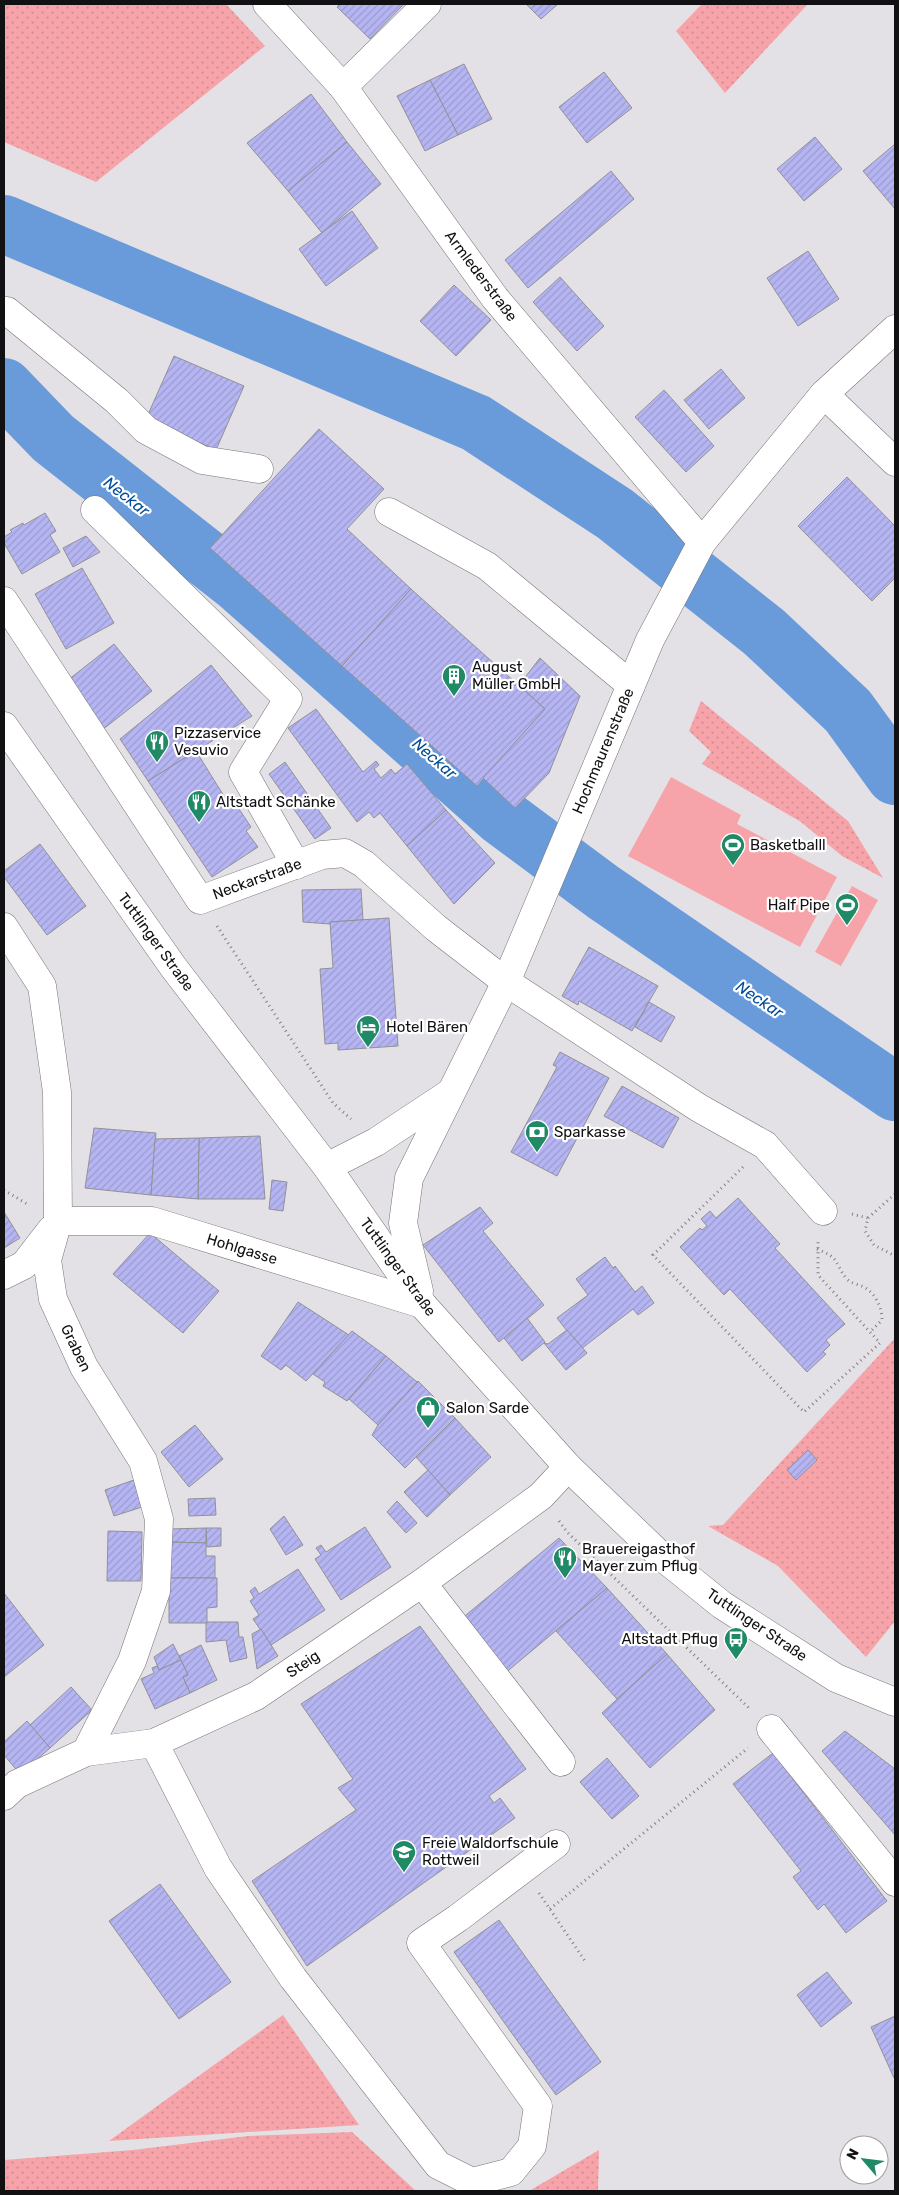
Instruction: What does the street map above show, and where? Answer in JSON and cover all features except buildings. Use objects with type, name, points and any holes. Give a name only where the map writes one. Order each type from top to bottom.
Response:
[{"type":"street","name":"Armlederstraße","points":[[268,4],[343,87],[495,298],[702,542]]},
{"type":"street","points":[[343,87],[427,4]]},
{"type":"street","points":[[8,312],[117,402],[146,430],[202,460],[259,468]]},
{"type":"street","name":"Hochmaurenstraße","points":[[327,1168],[376,1142],[451,1092],[506,982],[650,640],[702,542],[824,394],[895,329]]},
{"type":"street","points":[[824,394],[895,462]]},
{"type":"street","points":[[95,510],[288,699],[243,772],[296,865]]},
{"type":"street","points":[[388,512],[487,566],[631,685]]},
{"type":"street","name":"Neckarstraße","points":[[4,601],[200,900],[322,855],[345,853],[364,864],[436,928],[506,982]]},
{"type":"street","name":"Tuttlinger Straße","points":[[4,726],[174,968],[327,1168],[422,1304],[568,1467],[660,1555],[722,1605],[836,1678],[895,1702]]},
{"type":"street","name":"Graben","points":[[4,927],[42,986],[56,1092],[58,1221],[47,1260],[53,1299],[84,1367],[143,1462],[159,1519],[156,1591],[132,1661],[86,1752]]},
{"type":"street","points":[[506,982],[699,1108],[764,1145],[822,1212]]},
{"type":"street","points":[[422,1304],[403,1223],[409,1178],[451,1092]]},
{"type":"street","points":[[4,1275],[24,1265],[58,1221]]},
{"type":"street","name":"Hohlgasse","points":[[58,1221],[152,1221],[422,1304]]},
{"type":"street","name":"Steig","points":[[4,1796],[17,1784],[86,1752],[154,1744],[256,1696],[422,1583],[541,1496],[568,1467]]},
{"type":"street","points":[[422,1583],[561,1762]]},
{"type":"street","points":[[771,1729],[895,1882]]},
{"type":"street","points":[[154,1744],[218,1868],[293,1978],[438,2165],[472,2182],[511,2172],[532,2146],[538,2106],[422,1943],[556,1844]]},
{"type":"path","points":[[200,900],[333,1103],[376,1142]]},
{"type":"path","points":[[764,1145],[652,1255],[804,1412],[880,1343],[818,1275],[817,1249],[822,1212]]},
{"type":"path","points":[[895,1194],[868,1218],[865,1231],[874,1245],[895,1256]]},
{"type":"path","points":[[817,1249],[832,1255],[846,1278],[864,1287],[875,1296],[882,1312],[882,1320],[870,1332]]},
{"type":"path","points":[[541,1496],[567,1532],[771,1729],[550,1909]]},
{"type":"path","points":[[523,1869],[586,1961]]},
{"type":"shaded area","points":[[4,4],[226,4],[265,46],[96,182],[4,142]]},
{"type":"shaded area","points":[[702,4],[808,4],[725,93],[676,31]]},
{"type":"shaded area","points":[[701,701],[848,821],[883,878],[842,856],[801,822],[702,764],[711,752],[689,731]]},
{"type":"shaded area","name":"Basketballl","points":[[671,777],[741,815],[737,824],[837,877],[800,947],[628,856]]},
{"type":"shaded area","name":"Half Pipe","points":[[852,886],[878,900],[841,966],[815,952]]},
{"type":"shaded area","points":[[895,1338],[895,1621],[866,1657],[778,1566],[708,1526],[723,1525]]},
{"type":"shaded area","points":[[283,2015],[359,2125],[109,2141]]},
{"type":"shaded area","points":[[352,2132],[416,2191],[4,2191],[4,2160],[133,2150],[248,2136]]},
{"type":"shaded area","points":[[599,2150],[598,2191],[529,2191]]},
{"type":"waterway","name":"Neckar","points":[[4,224],[476,423],[615,514],[764,632],[848,711],[895,776]]},
{"type":"waterway","name":"Neckar","points":[[4,387],[53,438],[239,584],[502,817],[603,892],[895,1092]]},
{"type":"place","name":"August Müller GmbH","points":[[454,697]]},
{"type":"place","name":"Pizzaservice Vesuvio","points":[[157,763]]},
{"type":"place","name":"Altstadt Schänke","points":[[199,823]]},
{"type":"place","name":"Basketballl","points":[[733,866]]},
{"type":"place","name":"Half Pipe","points":[[847,926]]},
{"type":"place","name":"Hotel Bären","points":[[368,1048]]},
{"type":"place","name":"Sparkasse","points":[[537,1153]]},
{"type":"place","name":"Salon Sarde","points":[[428,1429]]},
{"type":"place","name":"Brauereigasthof Mayer zum Pflug","points":[[565,1579]]},
{"type":"place","name":"Altstadt Pflug","points":[[736,1660]]},
{"type":"place","name":"Freie Waldorfschule Rottweil","points":[[404,1873]]}]
